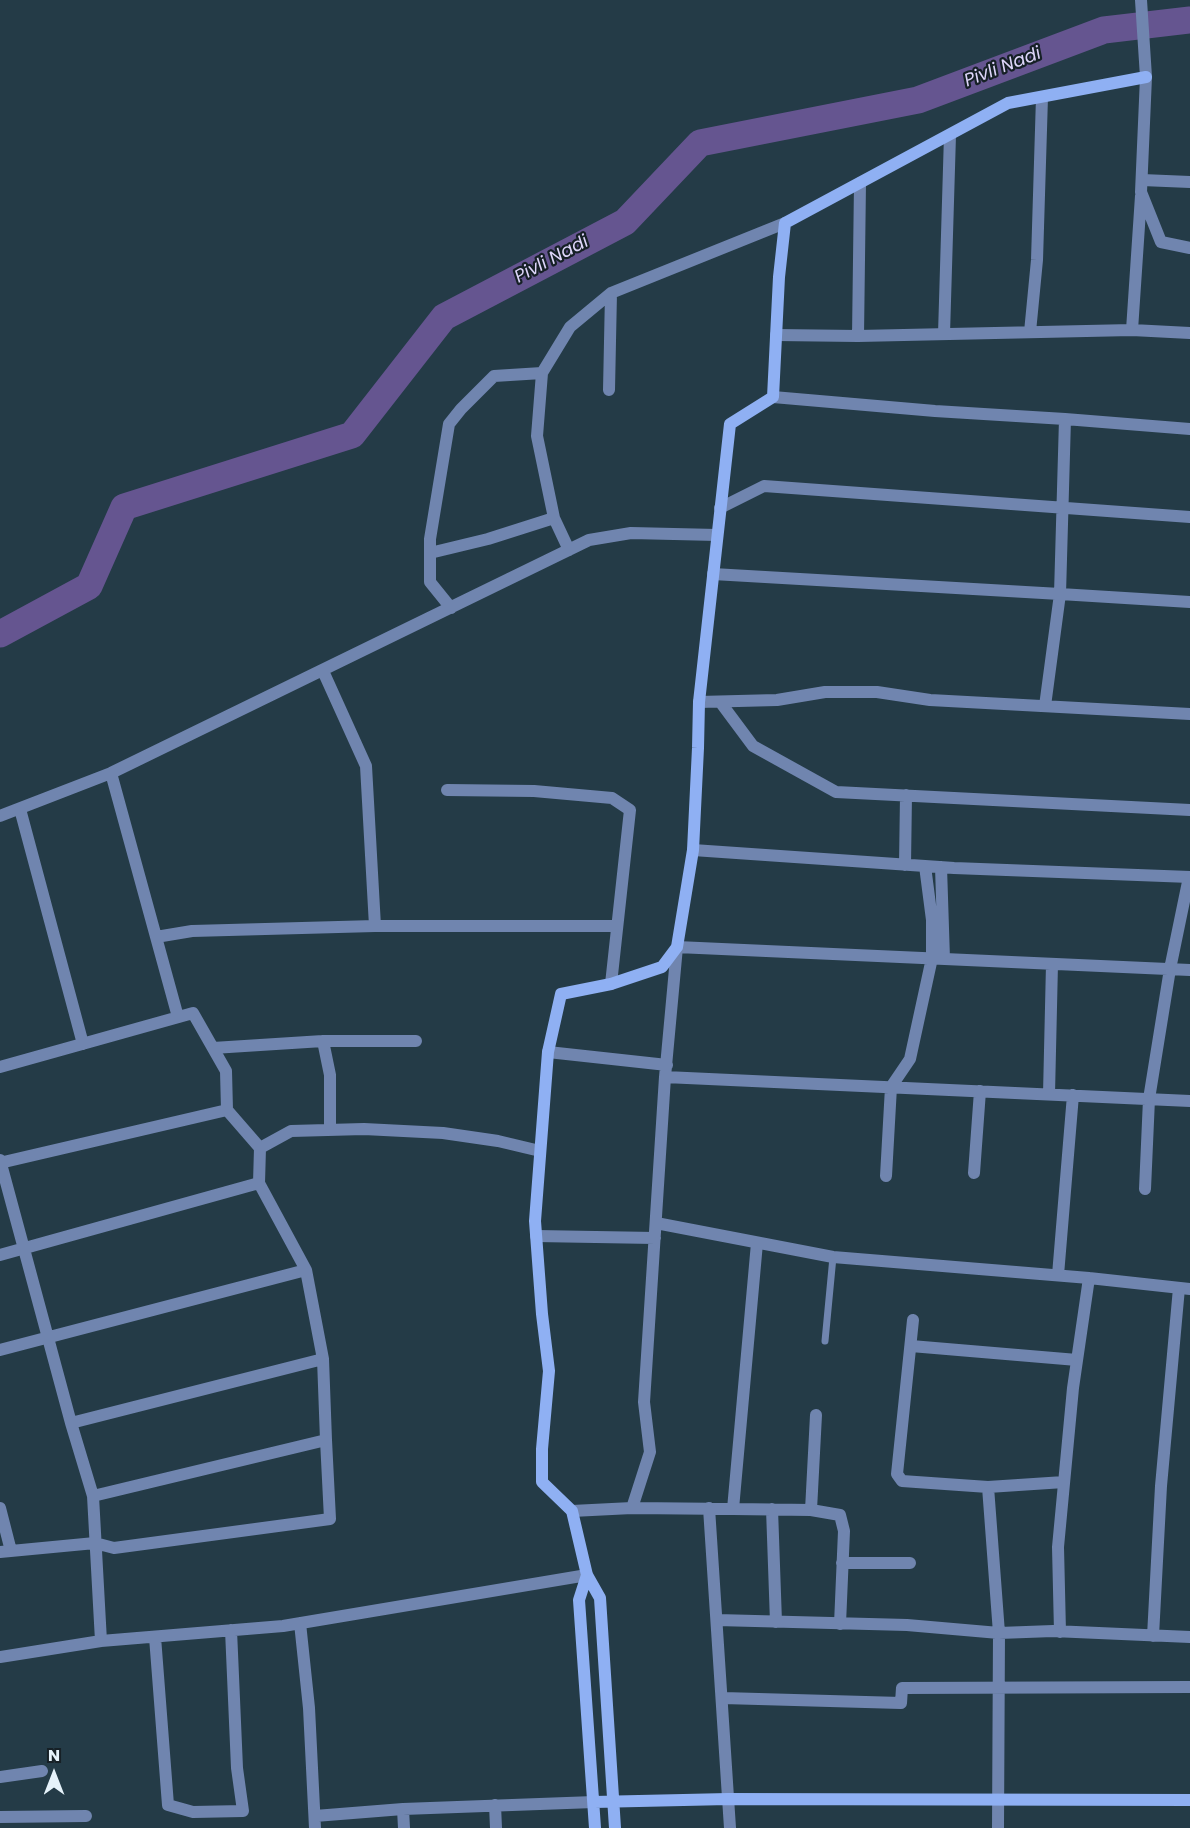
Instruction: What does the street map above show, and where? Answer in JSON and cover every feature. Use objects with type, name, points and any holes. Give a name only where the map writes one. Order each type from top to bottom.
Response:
[{"type":"street","points":[[1132,330],[1142,186],[1146,77],[1141,0]]},
{"type":"street","points":[[569,550],[554,518],[537,436],[542,373],[570,327],[610,293],[785,223],[1008,103],[1146,77]]},
{"type":"street","points":[[1030,332],[1036,260],[1042,97]]},
{"type":"street","points":[[944,334],[950,135]]},
{"type":"street","points":[[1142,186],[1190,182]]},
{"type":"street","points":[[858,336],[860,183]]},
{"type":"street","points":[[1142,186],[1161,242],[1190,248]]},
{"type":"street","points":[[773,397],[779,278],[785,223]]},
{"type":"street","points":[[609,390],[610,293]]},
{"type":"street","points":[[776,335],[858,336],[1132,330],[1190,333]]},
{"type":"street","points":[[451,608],[430,582],[430,539],[449,424],[494,376],[542,373]]},
{"type":"street","points":[[632,1508],[650,1452],[644,1402],[666,1071],[677,946],[693,850],[699,702],[730,424],[773,397],[1190,429]]},
{"type":"street","points":[[1045,706],[1060,594],[1065,419]]},
{"type":"street","points":[[720,508],[764,486],[1190,517]]},
{"type":"street","points":[[430,553],[488,539],[554,518]]},
{"type":"street","points":[[0,816],[111,773],[589,540],[631,532],[717,535]]},
{"type":"street","points":[[713,574],[1190,602]]},
{"type":"street","points":[[323,671],[366,766],[375,926]]},
{"type":"street","points":[[699,702],[777,700],[825,693],[877,693],[930,700],[1190,714]]},
{"type":"street","points":[[720,703],[753,746],[836,792],[1190,810]]},
{"type":"street","points":[[111,773],[178,1017]]},
{"type":"street","points":[[447,790],[534,791],[612,798],[630,810],[611,984]]},
{"type":"street","points":[[905,865],[906,795]]},
{"type":"street","points":[[20,809],[84,1044]]},
{"type":"street","points":[[693,850],[941,867],[1189,877],[1170,969],[1149,1099],[1145,1189]]},
{"type":"street","points":[[925,866],[938,959]]},
{"type":"street","points":[[886,1176],[891,1087],[910,1059],[938,959],[941,867]]},
{"type":"street","points":[[156,937],[192,931],[375,926],[616,926]]},
{"type":"street","points":[[677,946],[1190,970]]},
{"type":"street","points":[[615,1828],[600,1598],[587,1575],[572,1511],[542,1482],[542,1449],[549,1371],[536,1236],[540,1151],[548,1052],[561,994],[611,984],[662,967],[677,946]]},
{"type":"street","points":[[1049,1094],[1052,964]]},
{"type":"street","points":[[0,1067],[194,1013],[226,1071],[227,1110],[260,1148],[259,1183],[306,1270],[323,1359],[330,1519],[114,1548],[95,1543],[6,1552],[0,1508]]},
{"type":"street","points":[[213,1048],[323,1041],[416,1041]]},
{"type":"street","points":[[323,1041],[330,1075],[330,1130]]},
{"type":"street","points":[[548,1052],[666,1071],[891,1087],[1190,1101]]},
{"type":"street","points":[[974,1173],[980,1091]]},
{"type":"street","points":[[1058,1275],[1073,1095]]},
{"type":"street","points":[[101,1641],[93,1496],[0,1162],[227,1110]]},
{"type":"street","points":[[260,1148],[291,1131],[364,1129],[443,1133],[498,1141],[540,1151]]},
{"type":"street","points":[[0,1255],[259,1183]]},
{"type":"street","points":[[656,1223],[833,1257],[1058,1275],[1185,1288],[1161,1486],[1153,1636]]},
{"type":"street","points":[[536,1236],[655,1238]]},
{"type":"street","points":[[733,1509],[757,1243]]},
{"type":"street","points":[[0,1350],[306,1270]]},
{"type":"street","points":[[1060,1632],[1058,1547],[1077,1360],[1089,1278]]},
{"type":"street","points":[[913,1320],[897,1474],[902,1481],[988,1487],[1064,1482]]},
{"type":"street","points":[[911,1346],[1077,1360]]},
{"type":"street","points":[[71,1423],[323,1359]]},
{"type":"street","points":[[811,1510],[816,1415]]},
{"type":"street","points":[[93,1496],[326,1440]]},
{"type":"street","points":[[988,1487],[999,1634],[998,1828]]},
{"type":"street","points":[[572,1511],[709,1508],[811,1510],[840,1515],[844,1531],[840,1623]]},
{"type":"street","points":[[709,1508],[730,1828]]},
{"type":"street","points":[[772,1509],[776,1622]]},
{"type":"street","points":[[842,1563],[910,1563]]},
{"type":"street","points":[[0,1657],[101,1641],[300,1623],[587,1575]]},
{"type":"street","points":[[587,1575],[579,1600],[595,1828]]},
{"type":"street","points":[[717,1620],[908,1625],[999,1634],[1060,1632],[1190,1637]]},
{"type":"street","points":[[300,1623],[309,1708],[315,1822],[403,1809],[613,1801],[998,1798],[1190,1800]]},
{"type":"street","points":[[155,1637],[168,1805],[194,1812],[243,1811],[237,1768],[231,1630]]},
{"type":"street","points":[[723,1698],[901,1703],[902,1688],[1190,1687]]},
{"type":"street","points":[[0,1778],[42,1771]]},
{"type":"street","points":[[495,1805],[496,1828]]},
{"type":"street","points":[[403,1809],[404,1828]]},
{"type":"street","points":[[0,1817],[86,1815]]},
{"type":"lane","points":[[825,1341],[833,1257]]},
{"type":"waterway","name":"Pivli Nadi","points":[[0,634],[89,586],[124,507],[352,435],[444,317],[625,222],[700,143],[918,100],[1104,30],[1190,20]]}]
